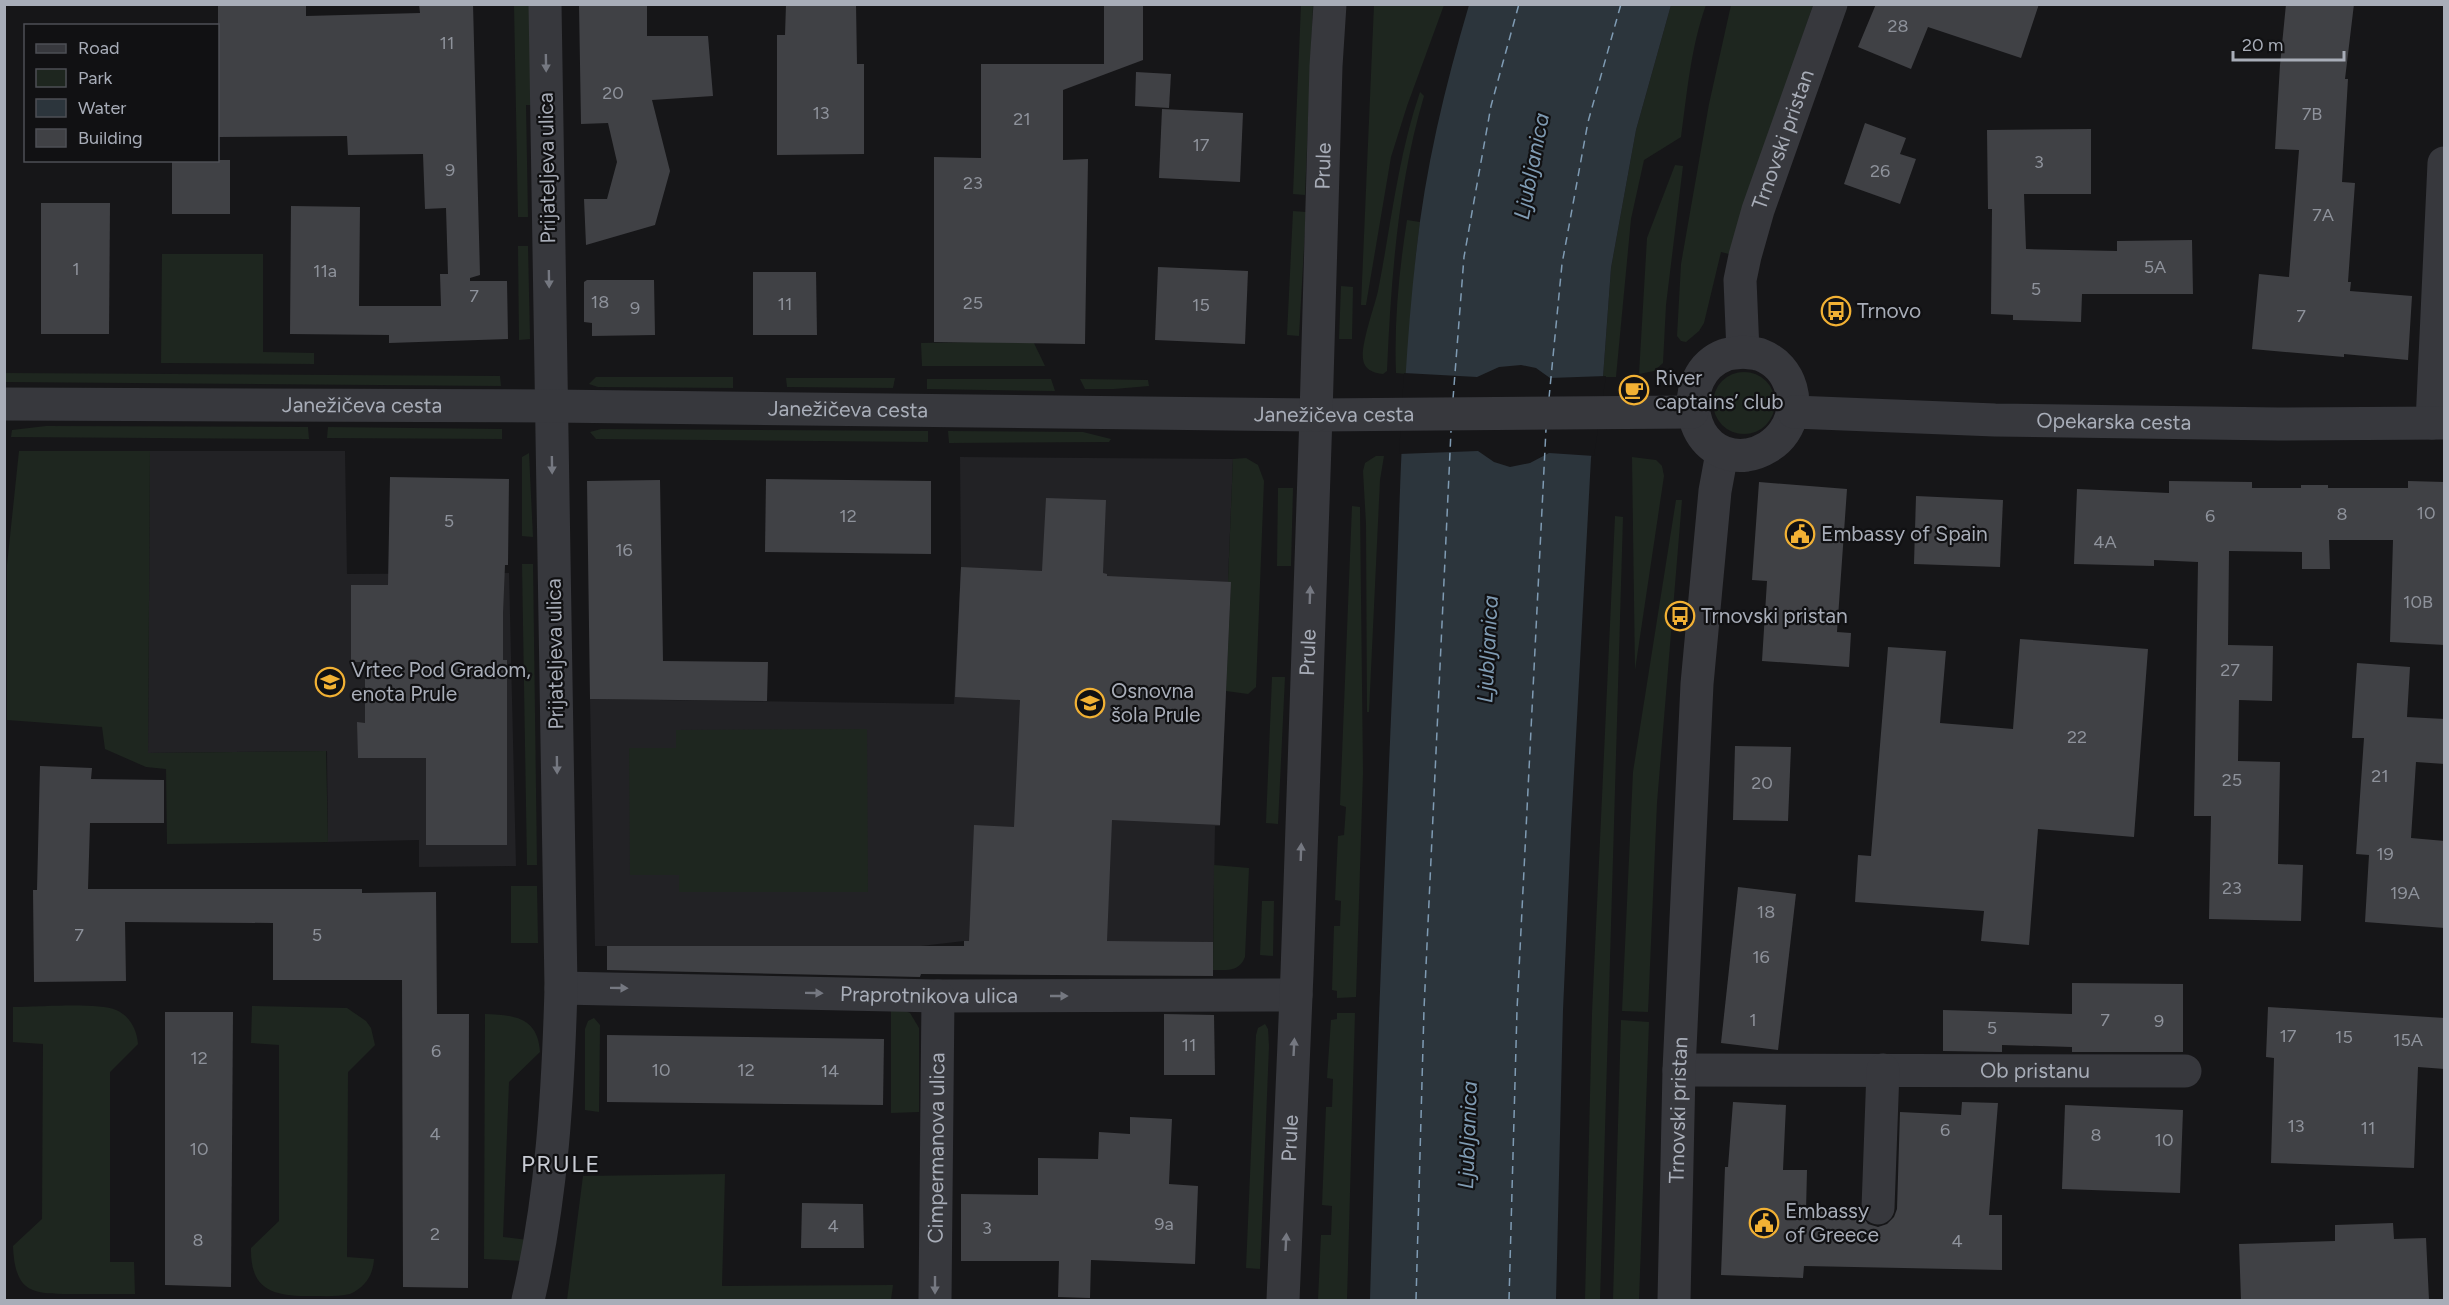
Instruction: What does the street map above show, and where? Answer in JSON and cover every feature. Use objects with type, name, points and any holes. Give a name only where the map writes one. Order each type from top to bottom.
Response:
[{"type":"street","name":"Prijateljeva ulica","points":[[528,1300],[543,1229],[551,1164],[561,987],[545,4]]},
{"type":"street","name":"Prule","points":[[1283,1300],[1296,995],[1326,66],[1330,4]]},
{"type":"street","name":"Trnovski pristan","points":[[1743,352],[1740,280],[1751,233],[1831,4]]},
{"type":"street","name":"Opekarska cesta","points":[[1794,412],[1995,420],[2278,424],[2438,423],[2445,163]]},
{"type":"street","points":[[1743,352],[1762,355],[1779,367],[1790,382],[1794,412],[1782,436],[1768,448],[1753,454],[1738,456],[1722,453],[1711,445],[1699,431],[1692,412],[1695,390],[1702,374],[1725,355],[1743,352]]},
{"type":"street","name":"Janežičeva cesta","points":[[4,404],[551,406],[1316,415],[1692,412]]},
{"type":"street","name":"Trnovski pristan","points":[[1674,1300],[1679,1070],[1697,684],[1715,490],[1722,453]]},
{"type":"street","name":"Praprotnikova ulica","points":[[561,987],[938,996],[1296,995]]},
{"type":"street","name":"Cimpermanova ulica","points":[[935,1300],[938,996]]},
{"type":"street","name":"Ob pristanu","points":[[1679,1070],[2185,1071]]},
{"type":"street","points":[[1878,1208],[1883,1070]]},
{"type":"shaded area","name":"Vrtec Pod Gradom, enota Prule","points":[[150,451],[345,451],[347,574],[509,573],[516,866],[419,867],[419,840],[328,842],[327,751],[148,753]]},
{"type":"shaded area","name":"Osnovna šola Prule","points":[[960,457],[1233,459],[1228,581],[1231,582],[1220,826],[1215,826],[1213,942],[964,941],[921,946],[595,946],[590,699],[954,704],[961,567]]},
{"type":"green space","points":[[514,5],[533,5],[534,105],[526,105],[528,217],[518,217]]},
{"type":"green space","points":[[1301,5],[1313,5],[1305,195],[1293,194]]},
{"type":"green space","points":[[1374,5],[1444,5],[1391,157],[1366,305],[1361,305]]},
{"type":"green space","points":[[1671,5],[1706,5],[1693,53],[1681,137],[1644,160],[1631,219],[1616,377],[1603,377],[1611,268],[1636,130]]},
{"type":"green space","points":[[1731,5],[1813,5],[1729,254],[1721,252],[1704,323],[1699,331],[1686,342],[1681,341],[1677,336],[1681,264],[1709,104]]},
{"type":"green space","points":[[1420,92],[1424,96],[1408,163],[1397,232],[1387,371],[1383,374],[1365,365],[1364,344],[1378,291],[1406,141]]},
{"type":"green space","points":[[1675,165],[1683,166],[1666,305],[1663,363],[1654,371],[1639,374],[1647,238]]},
{"type":"green space","points":[[1293,211],[1306,212],[1299,336],[1287,335]]},
{"type":"green space","points":[[1407,220],[1420,222],[1407,374],[1396,373],[1396,335]]},
{"type":"green space","points":[[518,246],[528,246],[530,339],[519,340]]},
{"type":"green space","points":[[162,254],[263,254],[263,352],[314,353],[314,364],[161,363]]},
{"type":"green space","points":[[1341,286],[1353,287],[1352,339],[1339,339]]},
{"type":"green space","points":[[1033,341],[1045,366],[922,366],[921,343]]},
{"type":"green space","points":[[1738,372],[1750,372],[1766,381],[1773,391],[1775,403],[1773,415],[1766,425],[1750,434],[1738,434],[1727,429],[1718,420],[1713,409],[1713,397],[1718,386],[1727,377]]},
{"type":"green space","points":[[5,373],[500,376],[501,386],[5,382]]},
{"type":"green space","points":[[596,377],[733,377],[733,388],[598,387],[589,384]]},
{"type":"green space","points":[[786,378],[895,378],[893,388],[787,387]]},
{"type":"green space","points":[[927,379],[1051,379],[1055,391],[927,389]]},
{"type":"green space","points":[[1080,379],[1148,380],[1149,386],[1085,389]]},
{"type":"green space","points":[[46,426],[308,427],[309,439],[11,437],[12,430]]},
{"type":"green space","points":[[328,427],[502,429],[502,439],[327,438]]},
{"type":"green space","points":[[601,429],[928,431],[928,442],[596,439],[590,432]]},
{"type":"green space","points":[[948,431],[1083,432],[1111,439],[1109,442],[949,443]]},
{"type":"green space","points":[[19,451],[150,451],[148,753],[326,751],[328,842],[167,844],[166,769],[146,767],[105,749],[102,727],[7,720],[7,565]]},
{"type":"green space","points":[[529,453],[533,537],[522,536],[522,457]]},
{"type":"green space","points":[[1376,456],[1384,456],[1380,480],[1369,712],[1367,712],[1366,524],[1363,471],[1365,463]]},
{"type":"green space","points":[[1632,457],[1656,460],[1662,466],[1664,476],[1635,670]]},
{"type":"green space","points":[[1246,458],[1258,465],[1264,481],[1256,687],[1248,694],[1226,691],[1233,459]]},
{"type":"green space","points":[[1278,488],[1293,488],[1291,566],[1277,566]]},
{"type":"green space","points":[[1676,500],[1682,500],[1657,803],[1648,1012],[1622,1011],[1633,772]]},
{"type":"green space","points":[[1352,506],[1360,507],[1363,773],[1356,997],[1337,998],[1337,991],[1332,990],[1334,926],[1340,926],[1341,901],[1335,900],[1338,836],[1344,835],[1346,807],[1340,805]]},
{"type":"green space","points":[[1615,516],[1623,517],[1600,1300],[1585,1300],[1592,1013]]},
{"type":"green space","points":[[522,564],[533,564],[537,865],[527,865]]},
{"type":"green space","points":[[1272,677],[1285,677],[1278,824],[1266,823]]},
{"type":"green space","points":[[867,729],[868,892],[679,892],[679,875],[630,875],[629,748],[676,748],[676,730]]},
{"type":"green space","points":[[1214,865],[1249,868],[1245,957],[1240,965],[1228,970],[1213,970]]},
{"type":"green space","points":[[511,886],[537,886],[538,943],[511,943]]},
{"type":"green space","points":[[1262,901],[1274,901],[1273,956],[1260,955]]},
{"type":"green space","points":[[891,1005],[910,1013],[919,1028],[919,1112],[891,1113]]},
{"type":"green space","points":[[96,1006],[108,1008],[125,1016],[134,1029],[138,1044],[110,1072],[110,1262],[134,1262],[135,1294],[47,1293],[29,1288],[18,1274],[13,1246],[42,1219],[43,1044],[13,1042],[13,1007]]},
{"type":"green space","points":[[252,1006],[347,1008],[366,1021],[371,1028],[375,1045],[348,1072],[347,1257],[374,1259],[372,1271],[367,1280],[350,1294],[340,1296],[286,1295],[267,1288],[255,1274],[251,1248],[279,1221],[279,1045],[251,1043]]},
{"type":"green space","points":[[1337,1013],[1355,1013],[1347,1300],[1318,1300],[1321,1235],[1331,1235],[1332,1206],[1322,1205],[1326,1107],[1332,1107],[1333,1079],[1327,1078],[1331,1020],[1337,1019]]},
{"type":"green space","points":[[485,1014],[506,1015],[523,1020],[535,1031],[540,1052],[509,1082],[503,1237],[528,1240],[524,1261],[484,1259]]},
{"type":"green space","points":[[594,1018],[600,1025],[599,1112],[585,1110],[585,1029],[588,1021]]},
{"type":"green space","points":[[1621,1020],[1649,1022],[1639,1300],[1613,1300]]},
{"type":"green space","points":[[1265,1024],[1268,1029],[1269,1046],[1260,1269],[1246,1268],[1256,1035],[1258,1028]]},
{"type":"green space","points":[[725,1174],[722,1286],[893,1285],[891,1300],[567,1300],[583,1176]]},
{"type":"water","name":"Ljubljanica","points":[[1469,5],[1671,5],[1636,130],[1611,268],[1603,377],[1591,458],[1563,1010],[1556,1300],[1370,1300],[1402,440],[1411,301],[1430,159]]},
{"type":"pier","points":[[1521,365],[1536,368],[1550,378],[1606,376],[1594,456],[1549,453],[1530,463],[1510,467],[1494,462],[1478,451],[1399,454],[1404,373],[1477,377],[1499,367]]},
{"type":"building","points":[[218,4],[306,4],[306,16],[420,13],[419,4],[473,4],[480,275],[470,278],[470,281],[507,281],[508,339],[389,343],[389,335],[290,334],[291,206],[360,207],[359,306],[441,306],[440,274],[448,274],[446,208],[425,209],[423,154],[348,155],[347,136],[219,137]]},
{"type":"building","points":[[579,4],[647,4],[647,36],[708,36],[713,96],[652,100],[670,171],[655,225],[586,245],[584,199],[607,199],[617,162],[608,123],[581,124]]},
{"type":"building","points":[[786,4],[856,4],[857,64],[864,64],[864,154],[777,155],[777,35],[785,35]]},
{"type":"building","points":[[1104,4],[1143,4],[1143,60],[1063,90],[1063,160],[1088,159],[1085,344],[934,342],[934,157],[981,158],[981,64],[1104,64]]},
{"type":"building","points":[[1876,4],[2039,4],[2021,58],[1928,27],[1911,69],[1858,47]]},
{"type":"building","points":[[2286,4],[2354,4],[2345,79],[2348,79],[2342,182],[2355,183],[2348,282],[2351,282],[2350,291],[2412,296],[2408,360],[2252,349],[2259,274],[2289,277],[2299,150],[2275,149]]},
{"type":"building","points":[[1136,72],[1171,74],[1169,108],[1135,106]]},
{"type":"building","points":[[1162,109],[1243,113],[1240,182],[1159,178]]},
{"type":"building","points":[[1865,123],[1906,138],[1900,154],[1916,159],[1900,204],[1844,184]]},
{"type":"building","points":[[2091,129],[2091,194],[2024,194],[2026,249],[2117,251],[2117,241],[2192,240],[2193,294],[2082,294],[2081,322],[2013,320],[2013,315],[1991,314],[1992,209],[1988,209],[1987,130]]},
{"type":"building","points":[[230,160],[230,214],[172,214],[172,162]]},
{"type":"building","points":[[41,203],[110,203],[109,334],[41,334]]},
{"type":"building","points":[[1158,267],[1248,271],[1245,344],[1155,340]]},
{"type":"building","points":[[753,272],[816,272],[817,335],[753,335]]},
{"type":"building","points":[[587,280],[654,280],[655,335],[592,336],[592,323],[584,322],[584,282]]},
{"type":"building","points":[[390,477],[509,479],[508,565],[505,565],[503,613],[503,660],[507,660],[507,845],[426,845],[426,758],[358,758],[357,722],[365,723],[365,662],[351,662],[351,585],[388,585]]},
{"type":"building","points":[[766,479],[931,481],[931,554],[765,552]]},
{"type":"building","points":[[660,480],[663,661],[768,662],[767,701],[590,699],[587,481]]},
{"type":"building","points":[[2169,481],[2252,482],[2252,488],[2301,488],[2301,485],[2328,485],[2328,488],[2408,488],[2408,481],[2445,482],[2445,645],[2390,642],[2393,540],[2329,540],[2330,569],[2302,569],[2302,552],[2229,551],[2228,645],[2273,646],[2272,701],[2239,700],[2238,761],[2280,762],[2278,864],[2303,865],[2301,921],[2209,919],[2211,816],[2194,816],[2198,562],[2154,560],[2154,566],[2074,564],[2077,489],[2169,493]]},
{"type":"building","points":[[1759,482],[1847,489],[1837,632],[1851,633],[1849,667],[1762,661],[1767,581],[1752,580]]},
{"type":"building","points":[[1916,496],[2003,500],[2000,567],[1914,564]]},
{"type":"building","points":[[1046,498],[1106,500],[1103,573],[1107,576],[1231,582],[1220,825],[1112,820],[1107,941],[1213,942],[1213,976],[921,974],[920,977],[607,970],[607,946],[964,946],[964,941],[969,941],[974,825],[1014,827],[1020,700],[955,697],[961,567],[1042,571]]},
{"type":"building","points":[[2020,639],[2148,649],[2134,837],[2038,829],[2029,945],[1981,941],[1984,911],[1855,902],[1858,855],[1871,856],[1888,647],[1946,651],[1940,723],[2013,729]]},
{"type":"building","points":[[2357,663],[2410,667],[2407,717],[2445,719],[2445,764],[2416,762],[2411,838],[2445,841],[2445,928],[2365,922],[2369,855],[2356,854],[2364,738],[2352,738]]},
{"type":"building","points":[[1735,746],[1791,747],[1788,821],[1733,820]]},
{"type":"building","points":[[40,766],[92,768],[91,779],[164,780],[164,823],[90,823],[88,889],[362,889],[362,893],[436,892],[437,1014],[469,1014],[468,1288],[403,1287],[402,980],[273,980],[273,923],[125,922],[126,981],[34,982],[33,890],[37,890]]},
{"type":"building","points":[[1738,887],[1796,894],[1778,1050],[1721,1043]]},
{"type":"building","points":[[2072,983],[2183,984],[2183,1052],[2072,1052],[2072,1047],[2002,1045],[2002,1052],[1943,1051],[1943,1010],[2072,1014]]},
{"type":"building","points":[[2268,1007],[2445,1018],[2445,1069],[2418,1067],[2414,1168],[2271,1163],[2274,1058],[2266,1057]]},
{"type":"building","points":[[165,1012],[233,1012],[231,1287],[165,1285]]},
{"type":"building","points":[[1164,1014],[1214,1015],[1215,1075],[1164,1075]]},
{"type":"building","points":[[607,1035],[884,1039],[883,1105],[607,1102]]},
{"type":"building","points":[[1733,1102],[1786,1105],[1783,1170],[1807,1170],[1806,1211],[1860,1212],[1868,1224],[1878,1227],[1887,1224],[1894,1217],[1897,1209],[1900,1112],[1961,1115],[1962,1102],[1998,1103],[1989,1215],[2002,1215],[2002,1270],[1804,1266],[1803,1278],[1721,1275],[1725,1167],[1728,1167]]},
{"type":"building","points":[[2065,1105],[2183,1110],[2180,1193],[2062,1189]]},
{"type":"building","points":[[1130,1117],[1172,1119],[1169,1184],[1198,1186],[1195,1264],[1091,1260],[1090,1298],[1058,1297],[1059,1261],[961,1261],[961,1194],[1038,1195],[1038,1158],[1098,1159],[1099,1132],[1130,1134]]},
{"type":"building","points":[[802,1203],[863,1204],[864,1248],[801,1248]]},
{"type":"building","points":[[2393,1223],[2394,1239],[2426,1238],[2429,1300],[2241,1300],[2239,1244],[2335,1241],[2335,1225]]},
{"type":"ferry route","points":[[1453,399],[1464,257],[1491,106],[1519,4]]},
{"type":"ferry route","points":[[1549,398],[1562,264],[1588,122],[1621,4]]},
{"type":"ferry route","points":[[1509,1300],[1517,1010],[1546,429]]},
{"type":"ferry route","points":[[1416,1300],[1424,1009],[1451,431]]},
{"type":"place","name":"Trnovo","points":[[1836,311]]},
{"type":"place","name":"River captains’ club","points":[[1634,390]]},
{"type":"place","name":"Embassy of Spain","points":[[1800,534]]},
{"type":"place","name":"Trnovski pristan","points":[[1680,616]]},
{"type":"place","name":"Vrtec Pod Gradom, enota Prule","points":[[330,682]]},
{"type":"place","name":"Osnovna šola Prule","points":[[1090,703]]},
{"type":"place","name":"Embassy of Greece","points":[[1764,1223]]},
{"type":"district","name":"PRULE","points":[[561,1164]]}]
